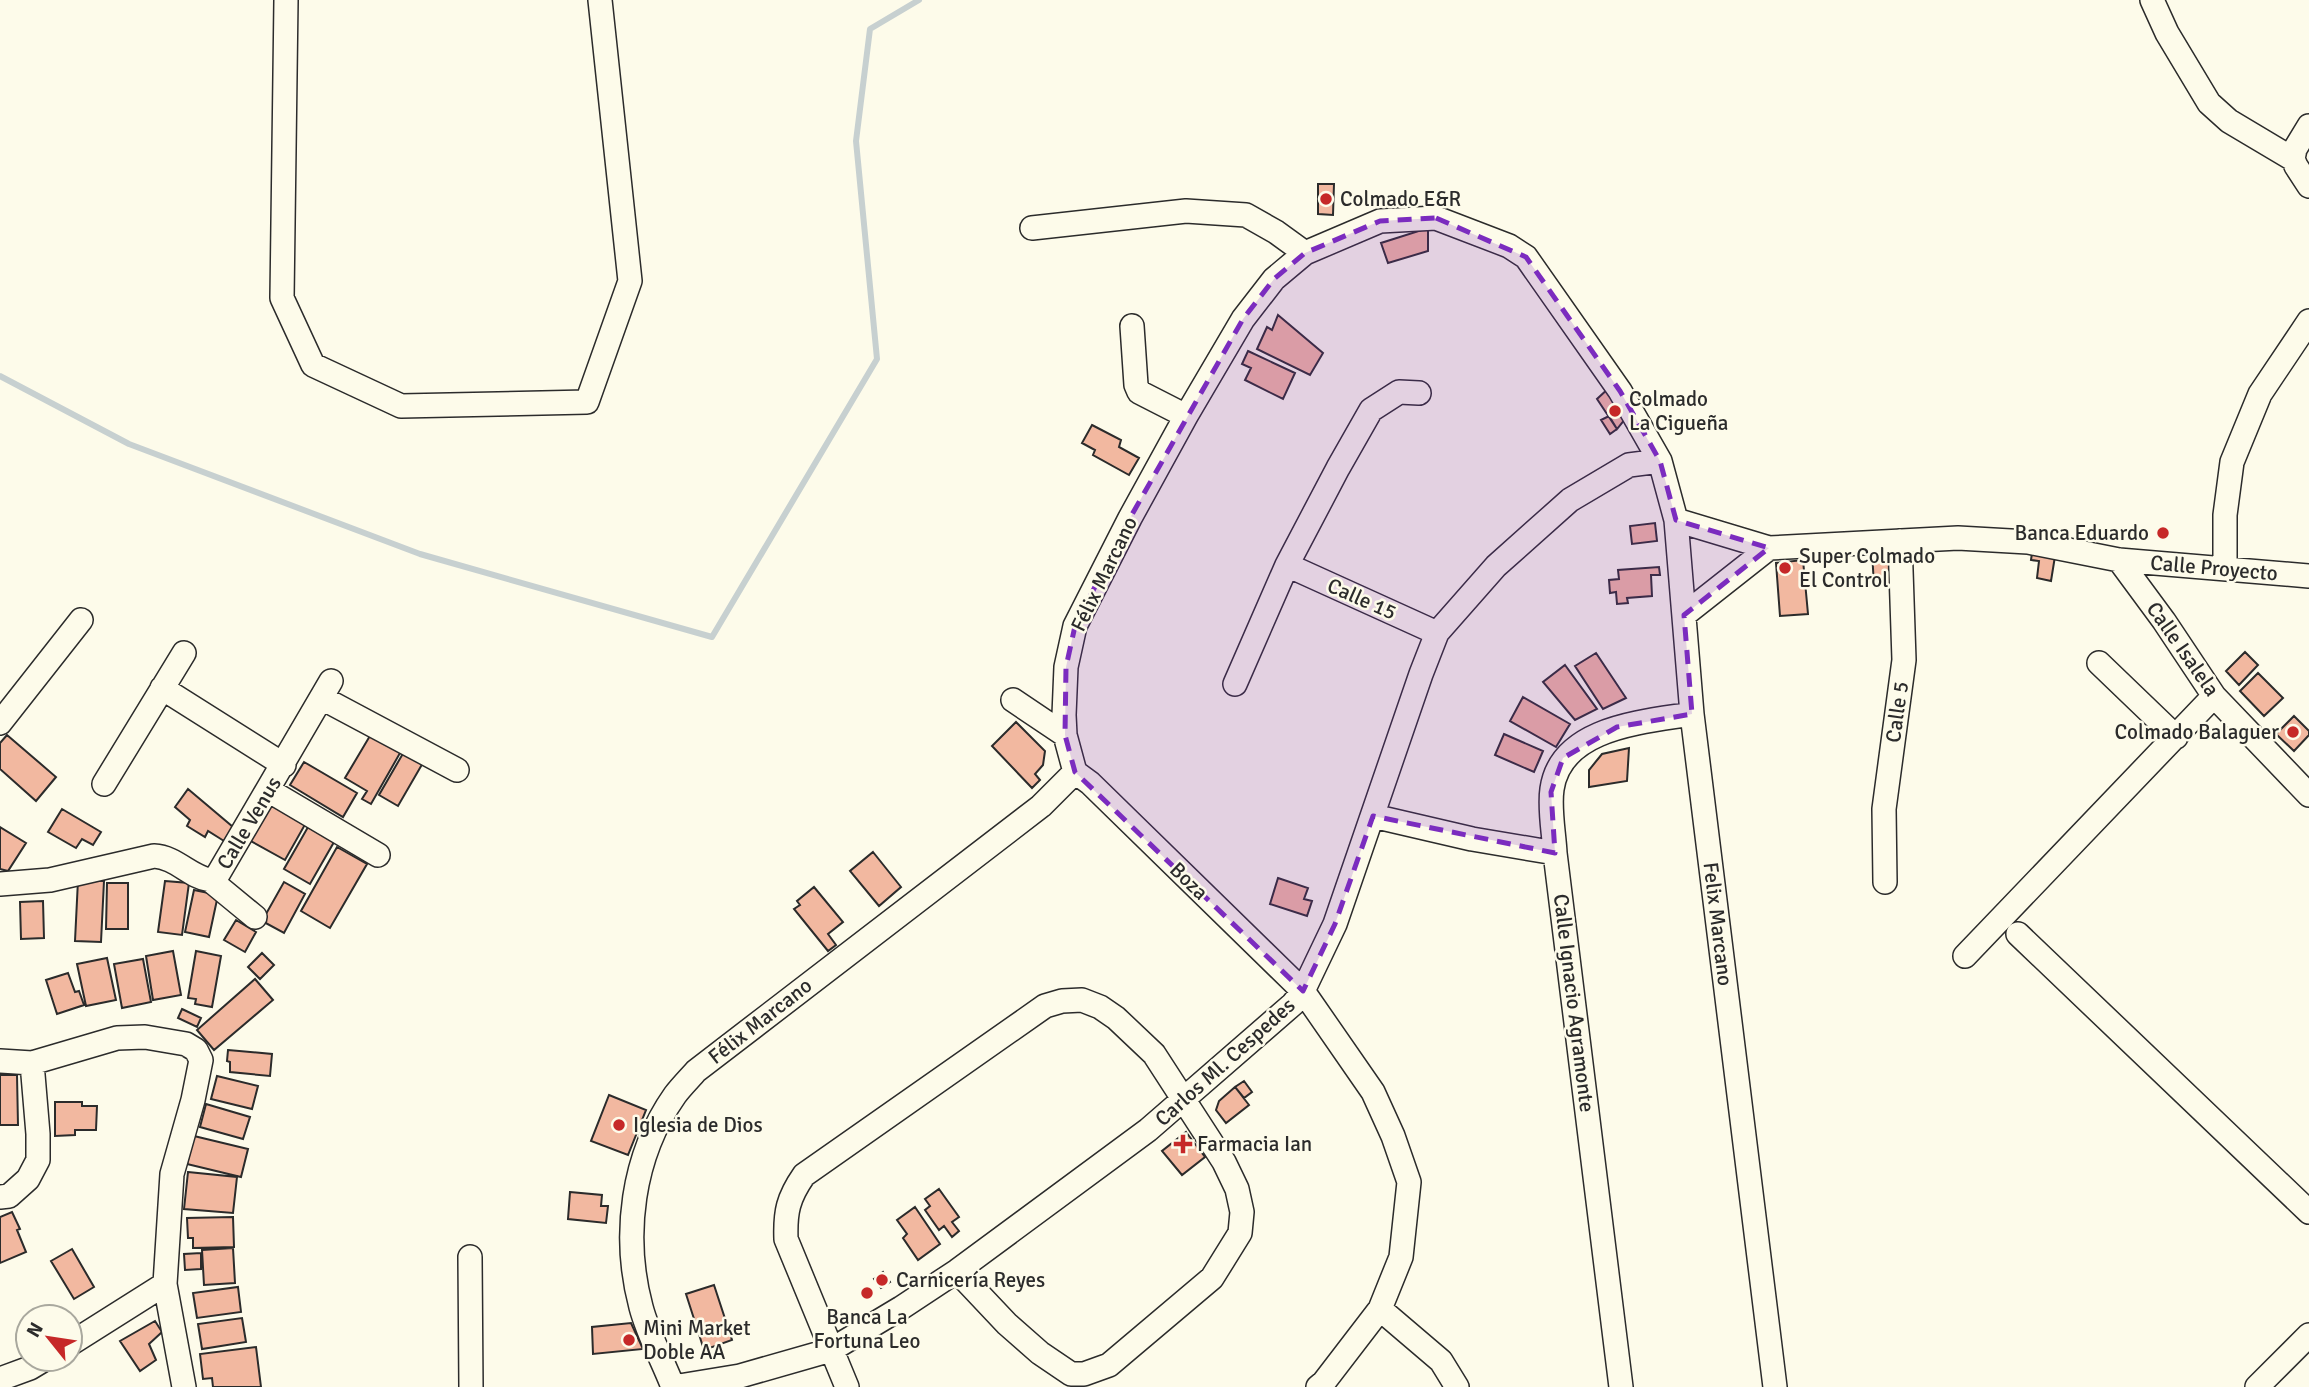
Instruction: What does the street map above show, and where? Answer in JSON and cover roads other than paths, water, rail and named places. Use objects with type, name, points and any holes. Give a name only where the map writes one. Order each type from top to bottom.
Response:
[{"type":"street","points":[[286,0],[282,298],[313,365],[401,406],[587,402],[630,281],[600,0]]},
{"type":"street","points":[[2152,0],[2167,33],[2209,103],[2229,121],[2293,159]]},
{"type":"street","points":[[2309,126],[2295,149],[2293,159],[2309,186]]},
{"type":"street","points":[[1032,228],[1186,211],[1246,215],[1276,232],[1304,253]]},
{"type":"street","name":"Félix Marcano","points":[[673,1387],[641,1308],[631,1255],[633,1213],[639,1174],[651,1140],[674,1096],[696,1071],[1041,806],[1075,772],[1065,735],[1066,667],[1074,626],[1186,416],[1243,319],[1274,279],[1304,253],[1380,221],[1436,218],[1509,246],[1526,257],[1612,380],[1660,461]]},
{"type":"street","points":[[2225,569],[2225,515],[2232,462],[2260,394],[2309,321]]},
{"type":"street","points":[[1132,326],[1136,385],[1139,392],[1186,416]]},
{"type":"street","points":[[1235,684],[1287,565],[1371,410],[1399,392],[1419,393]]},
{"type":"street","name":"Felix Marcano","points":[[1660,461],[1676,520],[1692,714],[1775,1387]]},
{"type":"street","name":"Carlos Ml. Cespedes","points":[[673,1387],[740,1376],[831,1350],[957,1271],[1148,1130],[1293,1004],[1303,991],[1335,924],[1437,634],[1496,566],[1570,500],[1629,465],[1660,461]]},
{"type":"street","name":"Calle Proyecto","points":[[1676,520],[1769,548],[1958,538],[2028,542],[2119,561],[2309,576]]},
{"type":"street","name":"Calle 5","points":[[1885,882],[1884,809],[1904,660],[1900,541]]},
{"type":"street","points":[[1684,615],[1769,548]]},
{"type":"street","name":"Calle Isalela","points":[[2119,561],[2164,621],[2214,696],[2309,795]]},
{"type":"street","name":"Calle 15","points":[[1287,565],[1437,634]]},
{"type":"street","points":[[0,723],[9,692],[81,620]]},
{"type":"street","points":[[104,784],[184,653]]},
{"type":"street","points":[[2099,663],[2176,737]]},
{"type":"street","points":[[162,688],[284,765]]},
{"type":"street","name":"Calle Venus","points":[[0,884],[50,880],[154,856],[163,856],[202,879],[210,880],[217,876],[326,689],[457,770]]},
{"type":"street","points":[[1965,956],[2214,696]]},
{"type":"street","points":[[1013,700],[1065,735]]},
{"type":"street","name":"Calle Ignacio Agramonte","points":[[1621,1387],[1555,853],[1551,792],[1555,774],[1563,758],[1577,747],[1617,727],[1692,714]]},
{"type":"street","name":"Boza","points":[[1075,772],[1090,783],[1303,991],[1373,1091],[1393,1136],[1409,1182],[1401,1257],[1380,1309],[1318,1387]]},
{"type":"street","points":[[268,790],[378,855]]},
{"type":"street","points":[[1373,816],[1472,839],[1555,853]]},
{"type":"street","points":[[210,880],[255,917]]},
{"type":"street","points":[[2018,934],[2309,1212]]},
{"type":"street","points":[[847,1387],[786,1239],[785,1218],[792,1192],[804,1175],[1045,1006],[1062,1001],[1082,1000],[1100,1007],[1116,1018],[1154,1054],[1224,1162],[1237,1189],[1242,1212],[1240,1233],[1212,1278],[1110,1365],[1084,1374],[1071,1374],[1060,1368],[1007,1324],[957,1271]]},
{"type":"street","points":[[0,1061],[32,1062],[117,1038],[145,1037],[187,1044],[196,1050],[201,1060],[173,1174],[166,1284],[184,1387]]},
{"type":"street","points":[[0,1197],[9,1196],[28,1179],[38,1160],[32,1062]]},
{"type":"street","points":[[470,1257],[471,1387]]},
{"type":"street","points":[[84,1335],[166,1284]]},
{"type":"street","points":[[1380,1309],[1441,1361],[1457,1387]]},
{"type":"street","points":[[2257,1387],[2309,1335]]},
{"type":"waterway","points":[[0,376],[129,444],[420,554],[712,637],[877,359],[856,141],[870,29],[919,0]]},
{"type":"place","name":"Colmado E&R","points":[[1326,199]]},
{"type":"place","name":"Colmado La Cigueña","points":[[1615,411]]},
{"type":"place","name":"Banca Eduardo","points":[[2163,533]]},
{"type":"place","name":"Super Colmado El Control","points":[[1785,568]]},
{"type":"place","name":"Colmado Balaguer","points":[[2293,732]]},
{"type":"place","name":"Iglesia de Dios","points":[[619,1125]]},
{"type":"place","name":"Farmacia Ian","points":[[1183,1144]]},
{"type":"place","name":"Carnicería Reyes","points":[[882,1280]]},
{"type":"place","name":"Banca La Fortuna Leo","points":[[867,1293]]},
{"type":"place","name":"Mini Market Doble AA","points":[[629,1340]]}]
